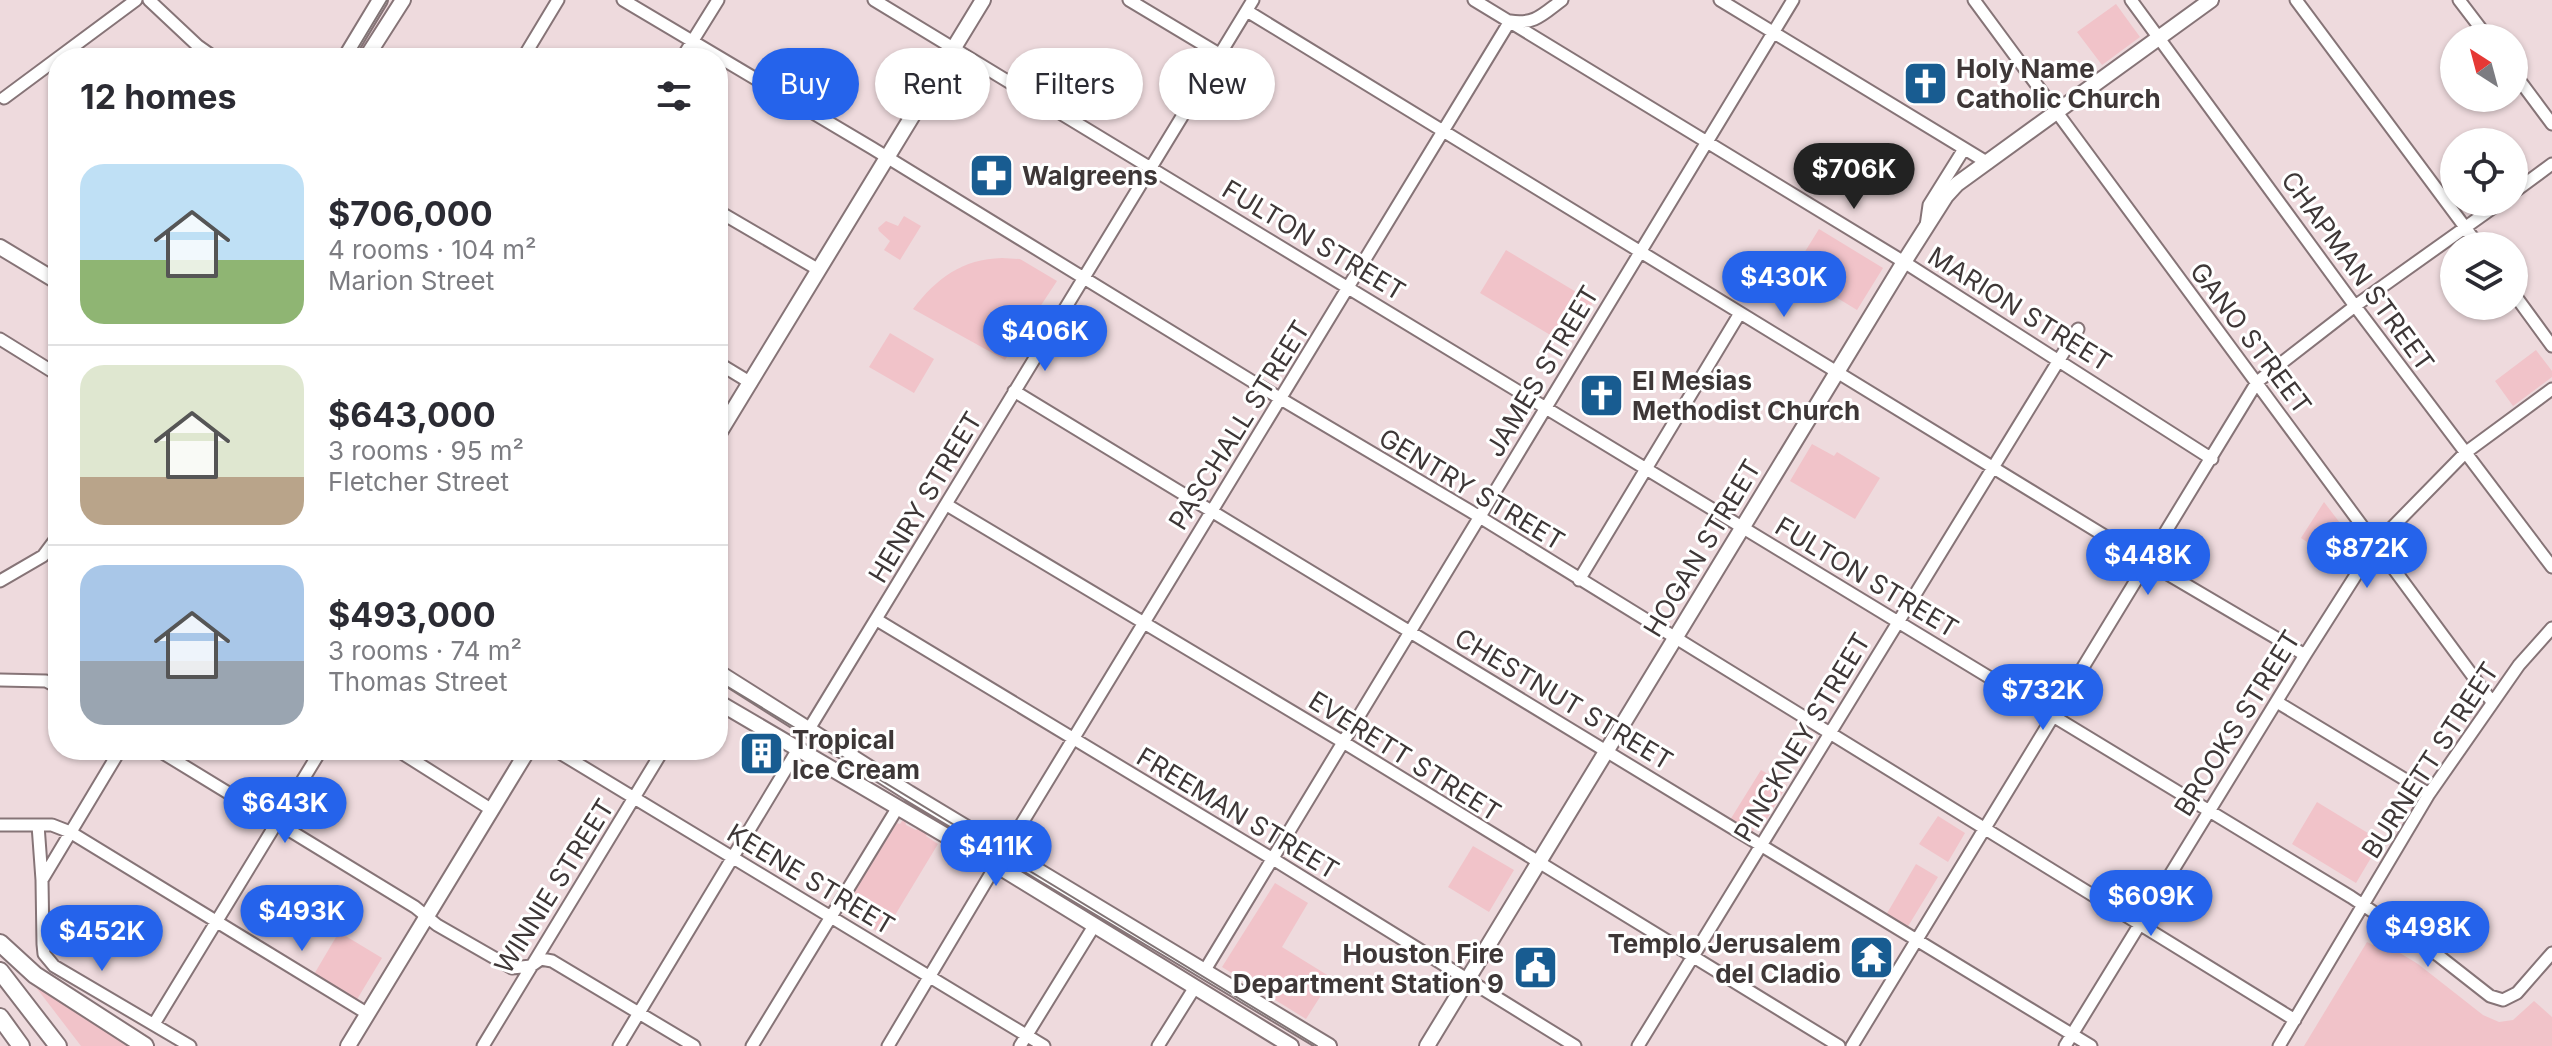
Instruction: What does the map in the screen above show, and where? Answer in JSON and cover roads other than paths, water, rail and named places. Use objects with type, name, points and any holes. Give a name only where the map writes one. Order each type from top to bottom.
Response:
[{"type":"highway","points":[[0,943],[35,975],[145,1046]]},
{"type":"highway","points":[[0,971],[58,1046]]},
{"type":"highway","points":[[0,1017],[21,1046]]},
{"type":"highway","points":[[0,1028],[11,1046]]},
{"type":"main road","points":[[351,48],[380,0]]},
{"type":"main road","points":[[372,48],[403,0]]},
{"type":"main road","points":[[954,48],[983,0]]},
{"type":"main road","name":"HOGAN STREET","points":[[1427,1046],[1949,191],[2211,0]]},
{"type":"main road","points":[[728,419],[910,120]]},
{"type":"main road","points":[[0,247],[48,276]]},
{"type":"main road","points":[[728,678],[1005,851],[1329,1046]]},
{"type":"main road","points":[[728,708],[996,865],[1291,1046]]},
{"type":"main road","points":[[348,1046],[522,760]]},
{"type":"street","points":[[71,48],[136,0]]},
{"type":"street","points":[[149,0],[201,48]]},
{"type":"street","points":[[529,48],[558,0]]},
{"type":"street","name":"GENTRY STREET","points":[[623,0],[706,48]]},
{"type":"street","points":[[688,48],[718,0]]},
{"type":"street","name":"FULTON STREET","points":[[874,0],[951,48]]},
{"type":"street","points":[[1129,0],[1209,48]]},
{"type":"street","name":"MARION STREET","points":[[1474,0],[1904,262],[2212,459]]},
{"type":"street","points":[[1510,21],[1524,24],[1533,21],[1562,0]]},
{"type":"street","points":[[1720,0],[1988,163]]},
{"type":"street","name":"JAMES STREET","points":[[1205,970],[1793,0]]},
{"type":"street","name":"GANO STREET","points":[[1974,0],[2492,702]]},
{"type":"street","name":"CHAPMAN STREET","points":[[2131,0],[2355,306],[2552,567]]},
{"type":"street","points":[[2296,0],[2469,232]]},
{"type":"street","points":[[2459,0],[2477,24]]},
{"type":"street","points":[[1250,5],[1443,133],[2305,655]]},
{"type":"street","name":"HENRY STREET","points":[[1223,48],[1250,5]]},
{"type":"street","name":"PASCHALL STREET","points":[[1005,851],[1510,21]]},
{"type":"street","name":"GENTRY STREET","points":[[728,61],[1479,517],[2295,1020]]},
{"type":"street","points":[[4,98],[48,65]]},
{"type":"street","name":"FULTON STREET","points":[[990,71],[1548,407],[2364,906],[2439,956],[2490,996],[2503,1000],[2517,993],[2552,953]]},
{"type":"street","points":[[2528,92],[2552,124]]},
{"type":"street","name":"HENRY STREET","points":[[809,729],[1180,120]]},
{"type":"street","points":[[1926,226],[1929,205],[1964,149]]},
{"type":"street","points":[[2528,182],[2552,164]]},
{"type":"street","points":[[1852,1046],[2257,382],[2355,306],[2482,216]]},
{"type":"street","points":[[728,217],[819,270]]},
{"type":"street","points":[[1579,580],[1740,313]]},
{"type":"street","points":[[2528,313],[2552,346]]},
{"type":"street","name":"PINCKNEY STREET","points":[[1638,1046],[2078,329]]},
{"type":"street","points":[[0,339],[48,369]]},
{"type":"street","points":[[728,369],[751,383]]},
{"type":"street","name":"BROOKS STREET","points":[[2065,1046],[2375,545],[2465,453],[2552,389]]},
{"type":"street","name":"CHESTNUT STREET","points":[[1014,391],[2091,1046]]},
{"type":"street","name":"EVERETT STREET","points":[[947,505],[1343,742],[1839,1046]]},
{"type":"street","points":[[0,581],[22,570],[48,550]]},
{"type":"street","name":"FREEMAN STREET","points":[[877,620],[1575,1046]]},
{"type":"street","name":"BURNETT STREET","points":[[2279,1046],[2429,794],[2519,665],[2552,628]]},
{"type":"street","points":[[0,680],[48,682]]},
{"type":"street","points":[[2277,702],[2429,794]]},
{"type":"street","points":[[619,1046],[798,749]]},
{"type":"street","points":[[42,880],[114,760]]},
{"type":"street","points":[[175,760],[512,968],[531,966],[541,959],[552,961],[694,1046]]},
{"type":"street","points":[[154,1024],[315,760]]},
{"type":"street","points":[[413,760],[492,810]]},
{"type":"street","name":"KEENE STREET","points":[[571,760],[930,976],[1024,1041],[1044,1046]]},
{"type":"street","name":"WINNIE STREET","points":[[483,1046],[657,760]]},
{"type":"street","points":[[752,1046],[898,807]]},
{"type":"street","points":[[0,825],[52,825],[70,832],[368,1014]]},
{"type":"street","points":[[38,825],[43,944],[48,961],[190,1046]]},
{"type":"street","points":[[888,1046],[996,865]]},
{"type":"street","points":[[1024,1041],[1094,926]]},
{"type":"street","points":[[1158,1046],[1195,987]]},
{"type":"tram line","points":[[358,48],[387,0]]},
{"type":"tram line","points":[[728,687],[1317,1046]]},
{"type":"place","name":"Holy Name Catholic Church","points":[[1925,83]]},
{"type":"place","name":"Walgreens","points":[[991,175]]},
{"type":"place","name":"El Mesias Methodist Church","points":[[1601,395]]},
{"type":"place","name":"Tropical Ice Cream","points":[[761,754]]},
{"type":"place","name":"Templo Jerusalem del Cladio","points":[[1872,958]]},
{"type":"place","name":"Houston Fire Department Station 9","points":[[1535,968]]}]
